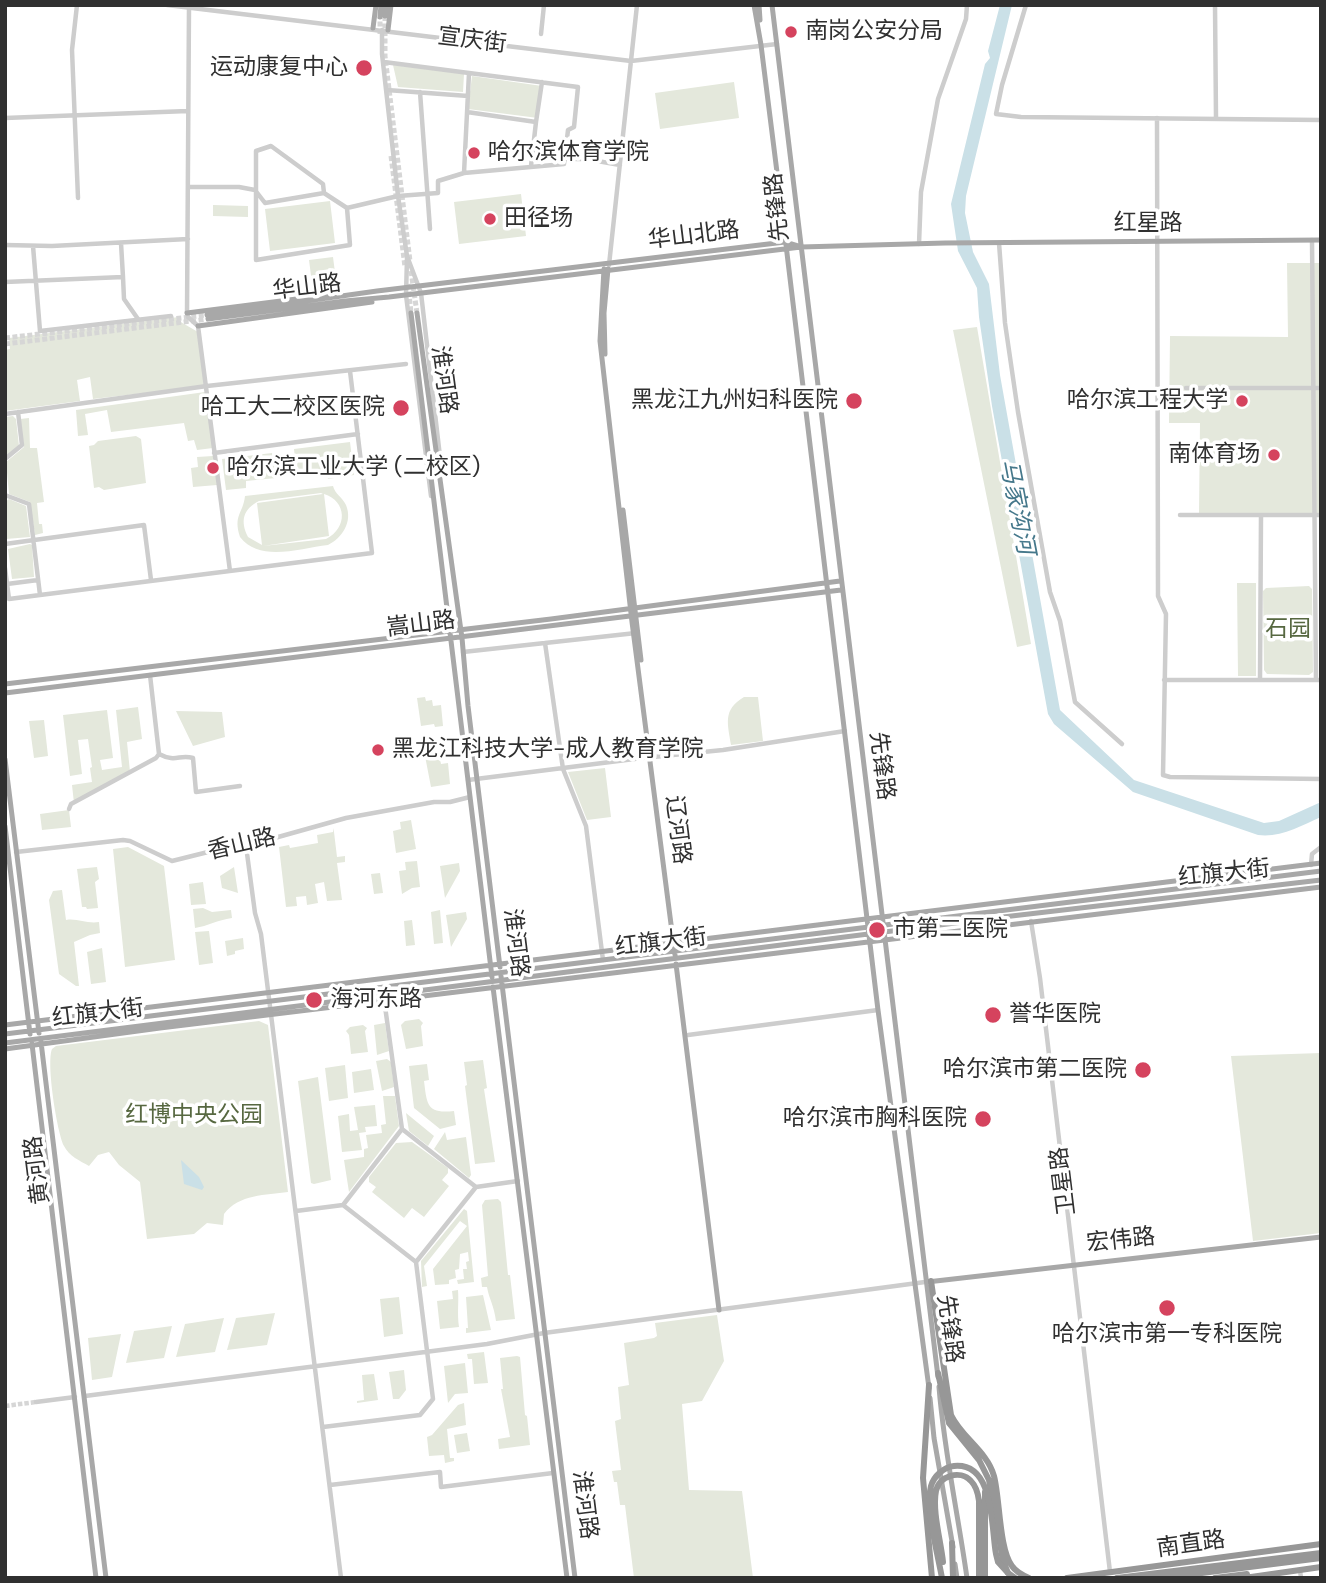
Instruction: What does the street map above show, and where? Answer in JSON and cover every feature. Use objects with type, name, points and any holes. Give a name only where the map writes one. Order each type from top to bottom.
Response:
[{"type":"highway","points":[[928,1282],[951,1415],[989,1464],[996,1486],[1007,1556],[1017,1572],[1029,1578]]},
{"type":"highway","points":[[938,1373],[949,1423],[984,1467],[989,1480],[1001,1550],[1008,1573]]},
{"type":"highway","points":[[929,1385],[923,1478],[932,1578]]},
{"type":"highway","points":[[942,1578],[930,1504],[930,1488],[942,1471],[954,1466],[969,1468],[984,1482],[998,1562],[1015,1578]]},
{"type":"highway","points":[[984,1467],[985,1578]]},
{"type":"highway","points":[[942,1578],[943,1560],[936,1492],[940,1482],[948,1476],[956,1475],[965,1477],[977,1490],[979,1578]]},
{"type":"highway","points":[[952,1543],[955,1578]]},
{"type":"highway","points":[[1084,1578],[1321,1546]]},
{"type":"highway","name":"南直路","points":[[1067,1578],[1113,1575],[1321,1546]]},
{"type":"highway","points":[[1113,1575],[1321,1553]]},
{"type":"highway","points":[[1163,1578],[1321,1558]]},
{"type":"highway","name":"南直路","points":[[1244,1578],[1300,1574],[1321,1567]]},
{"type":"highway","points":[[1215,1578],[1266,1572],[1279,1574]]},
{"type":"main road","points":[[373,28],[376,5]]},
{"type":"main road","points":[[383,17],[386,5]]},
{"type":"main road","points":[[385,30],[386,5]]},
{"type":"main road","name":"先锋路","points":[[756,5],[878,1010],[934,1438],[952,1543]]},
{"type":"main road","name":"先锋路","points":[[772,5],[841,590],[928,1282],[942,1421],[967,1578]]},
{"type":"main road","name":"红星路","points":[[801,247],[1321,240]]},
{"type":"main road","name":"华山北路","points":[[607,268],[785,242],[801,247]]},
{"type":"main road","name":"华山北路","points":[[408,291],[801,247]]},
{"type":"main road","name":"辽河路","points":[[607,268],[604,341],[633,608],[721,1310]]},
{"type":"main road","name":"华山路","points":[[188,315],[357,291],[377,291]]},
{"type":"main road","points":[[377,291],[408,291]]},
{"type":"main road","name":"华山路","points":[[377,291],[207,317],[389,297],[408,291]]},
{"type":"main road","points":[[198,326],[354,306],[389,297]]},
{"type":"main road","name":"淮河路","points":[[567,1578],[450,639],[414,313],[462,638],[575,1578]]},
{"type":"main road","name":"嵩山路","points":[[5,684],[840,581]]},
{"type":"main road","name":"嵩山路","points":[[5,693],[841,590]]},
{"type":"main road","name":"黄河路","points":[[5,759],[10,853],[31,1043],[96,1578]]},
{"type":"main road","name":"黄河路","points":[[5,826],[41,1042],[106,1578]]},
{"type":"main road","name":"红旗大街","points":[[5,1043],[41,1042],[384,999],[503,988],[870,934],[883,926],[1321,863]]},
{"type":"main road","name":"红旗大街","points":[[883,926],[1321,872]]},
{"type":"main road","name":"红旗大街","points":[[5,1025],[869,920],[883,926],[1030,914],[1321,880]]},
{"type":"main road","name":"红旗大街","points":[[384,999],[493,981],[501,976],[676,951],[870,934],[885,940],[1321,887]]},
{"type":"main road","name":"辽河路","points":[[677,962],[721,1310]]},
{"type":"main road","name":"红旗大街","points":[[5,1034],[492,974],[501,976],[677,962]]},
{"type":"main road","name":"红旗大街","points":[[5,1049],[31,1043]]},
{"type":"main road","name":"宏伟路","points":[[928,1282],[1321,1237]]},
{"type":"street","points":[[77,5],[72,50],[78,198]]},
{"type":"street","name":"宣庆街","points":[[167,5],[631,61],[776,44]]},
{"type":"street","points":[[541,34],[544,5]]},
{"type":"street","points":[[607,268],[637,5]]},
{"type":"street","points":[[919,244],[921,192],[938,99],[966,19],[967,5]]},
{"type":"street","points":[[1026,5],[996,114],[1021,117],[1321,120]]},
{"type":"street","points":[[1215,5],[1216,118]]},
{"type":"street","points":[[189,7],[188,315],[198,326],[230,570]]},
{"type":"street","points":[[385,30],[384,62],[407,256],[408,291],[428,482],[436,521]]},
{"type":"street","points":[[188,187],[239,187],[255,190],[265,203],[324,193],[347,208],[398,196],[438,194],[438,181],[464,173],[564,164],[568,131],[574,127],[578,87],[384,62]]},
{"type":"street","points":[[464,173],[469,73]]},
{"type":"street","points":[[531,166],[542,82]]},
{"type":"street","points":[[387,89],[468,96]]},
{"type":"street","points":[[420,92],[430,229]]},
{"type":"street","points":[[5,118],[188,111]]},
{"type":"street","points":[[467,112],[536,122]]},
{"type":"street","points":[[1157,118],[1158,596],[1166,614],[1163,775],[1321,779],[1321,802]]},
{"type":"street","points":[[324,193],[323,184],[271,146],[256,150],[256,260],[350,245],[347,208]]},
{"type":"street","points":[[564,159],[586,159],[620,165]]},
{"type":"street","points":[[5,245],[188,239]]},
{"type":"street","points":[[1164,680],[1318,680],[1312,240]]},
{"type":"street","points":[[121,243],[124,299],[138,319]]},
{"type":"street","points":[[999,243],[1005,323],[1018,412],[1050,592],[1060,621],[1075,702],[1122,744]]},
{"type":"street","points":[[33,246],[40,331],[171,316]]},
{"type":"street","points":[[1312,253],[1321,253]]},
{"type":"street","points":[[407,256],[420,290],[443,480],[444,520]]},
{"type":"street","points":[[5,282],[123,276]]},
{"type":"street","points":[[5,414],[207,386],[405,364]]},
{"type":"street","points":[[5,568],[9,599],[372,553],[350,371]]},
{"type":"street","points":[[1186,388],[1321,388]]},
{"type":"street","points":[[5,459],[22,445],[18,412]]},
{"type":"street","points":[[214,453],[358,434]]},
{"type":"street","points":[[5,495],[29,504],[40,594]]},
{"type":"street","points":[[1180,515],[1317,515]]},
{"type":"street","points":[[1260,680],[1261,515]]},
{"type":"street","points":[[5,544],[144,525],[151,580]]},
{"type":"street","points":[[7,584],[38,580]]},
{"type":"street","points":[[463,652],[636,634]]},
{"type":"street","points":[[545,643],[563,769],[586,826],[603,960]]},
{"type":"street","points":[[69,809],[71,804],[159,754],[150,675]]},
{"type":"street","points":[[468,780],[723,750],[845,731]]},
{"type":"street","points":[[159,754],[170,760],[193,758],[196,792],[240,786]]},
{"type":"street","name":"香山路","points":[[10,853],[123,840],[172,861],[246,846],[346,818],[470,797]]},
{"type":"street","points":[[246,846],[269,1002],[341,1578]]},
{"type":"street","points":[[1311,865],[1312,854],[1321,847]]},
{"type":"street","name":"卫星路","points":[[1030,914],[1113,1575]]},
{"type":"street","points":[[384,999],[402,1129],[476,1187]]},
{"type":"street","points":[[688,1035],[878,1010]]},
{"type":"street","points":[[296,1211],[343,1205],[402,1129]]},
{"type":"street","points":[[416,1262],[476,1187],[518,1181]]},
{"type":"street","points":[[323,1427],[420,1415],[433,1399],[416,1262],[343,1205]]},
{"type":"street","points":[[85,1396],[928,1282]]},
{"type":"street","points":[[36,1402],[75,1397]]},
{"type":"street","points":[[330,1485],[440,1472],[441,1487],[553,1473]]},
{"type":"green space","points":[[393,65],[464,74],[463,92],[398,87]]},
{"type":"green space","points":[[472,76],[542,86],[538,118],[468,109]]},
{"type":"green space","points":[[734,82],[739,118],[660,129],[655,93]]},
{"type":"green space","name":"田径场","points":[[521,194],[526,236],[459,244],[454,202]]},
{"type":"green space","points":[[330,201],[335,243],[270,251],[265,209]]},
{"type":"green space","points":[[213,205],[248,206],[248,217],[213,216]]},
{"type":"green space","points":[[333,257],[337,288],[313,291],[309,260]]},
{"type":"green space","points":[[1287,263],[1321,263],[1321,514],[1199,513],[1200,423],[1169,423],[1170,336],[1288,337]]},
{"type":"green space","points":[[179,317],[179,321],[198,332],[204,386],[93,399],[90,377],[77,380],[80,401],[5,411],[5,350],[10,349],[9,338]]},
{"type":"green space","points":[[977,327],[1031,644],[1017,647],[953,330]]},
{"type":"green space","points":[[205,392],[213,448],[197,450],[194,440],[188,441],[184,423],[111,432],[107,410],[85,414],[88,435],[78,436],[76,410]]},
{"type":"green space","points":[[13,416],[16,419],[19,446],[5,458],[5,417]]},
{"type":"green space","points":[[29,418],[30,448],[37,448],[44,502],[37,503],[39,524],[42,524],[43,533],[35,535],[30,502],[9,494],[6,462],[24,447],[20,419]]},
{"type":"green space","points":[[136,436],[141,439],[146,483],[104,490],[94,488],[89,446],[98,441]]},
{"type":"green space","points":[[350,442],[354,475],[328,479],[326,473],[297,477],[294,449]]},
{"type":"green space","points":[[272,453],[276,478],[246,481],[246,488],[226,490],[222,459]]},
{"type":"green space","points":[[213,456],[217,485],[193,487],[191,468],[198,467],[197,457]]},
{"type":"green space","points":[[333,486],[346,505],[347,523],[342,534],[328,545],[281,552],[258,550],[240,537],[238,530],[238,519],[245,496]],"holes":[[[323,494],[257,503],[262,545],[248,537],[244,516],[254,504],[259,501]],[[324,494],[332,497],[341,508],[341,522],[333,534],[326,539],[263,546],[329,536]]]},
{"type":"green space","points":[[9,499],[26,506],[30,537],[6,539],[5,502]]},
{"type":"green space","points":[[30,544],[34,577],[12,579],[8,549]]},
{"type":"green space","points":[[1237,583],[1256,583],[1256,676],[1238,676]]},
{"type":"green space","name":"石园","points":[[1309,586],[1312,589],[1313,672],[1309,675],[1267,674],[1264,670],[1263,591],[1266,588]]},
{"type":"green space","points":[[425,697],[426,701],[432,700],[433,706],[441,705],[443,726],[421,726],[417,698]]},
{"type":"green space","points":[[744,697],[758,697],[763,741],[731,745],[729,712]]},
{"type":"green space","points":[[138,707],[142,739],[127,742],[130,772],[74,803],[72,785],[92,782],[92,767],[88,739],[78,740],[82,774],[70,776],[63,715],[107,710],[113,758],[100,760],[102,770],[122,767],[116,710]]},
{"type":"green space","points":[[176,711],[222,712],[225,737],[193,746]]},
{"type":"green space","points":[[44,720],[48,756],[34,758],[29,721]]},
{"type":"green space","points":[[432,755],[433,760],[440,759],[441,764],[448,763],[450,784],[431,787],[425,756]]},
{"type":"green space","points":[[605,768],[611,817],[587,820],[568,772]]},
{"type":"green space","points":[[69,810],[71,827],[42,830],[40,814]]},
{"type":"green space","points":[[411,820],[416,849],[396,853],[393,831],[401,829],[400,822]]},
{"type":"green space","points":[[333,828],[337,857],[345,856],[345,862],[337,863],[342,900],[327,901],[324,882],[315,884],[318,903],[307,905],[306,896],[296,897],[297,906],[286,907],[279,847],[289,845],[290,848],[318,843],[317,835],[333,832]]},
{"type":"green space","points":[[128,847],[164,866],[175,960],[125,967],[113,849]]},
{"type":"green space","points":[[417,861],[420,887],[402,894],[399,871],[406,870],[405,862]]},
{"type":"green space","points":[[459,863],[460,871],[445,898],[440,866]]},
{"type":"green space","points":[[97,867],[99,879],[95,882],[98,908],[87,909],[82,907],[77,869]]},
{"type":"green space","points":[[234,867],[238,893],[222,888],[220,876]]},
{"type":"green space","points":[[380,873],[383,893],[374,894],[371,874]]},
{"type":"green space","points":[[203,882],[206,904],[191,905],[189,884]]},
{"type":"green space","points":[[62,890],[66,920],[99,922],[100,933],[74,942],[79,986],[59,974],[49,900],[53,891]]},
{"type":"green space","points":[[203,908],[212,912],[231,910],[232,918],[195,928],[193,909]]},
{"type":"green space","points":[[440,910],[443,943],[434,944],[431,912]]},
{"type":"green space","points":[[466,912],[467,919],[451,947],[446,915]]},
{"type":"green space","points":[[412,920],[415,945],[406,946],[404,921]]},
{"type":"green space","points":[[209,931],[213,963],[199,965],[195,932]]},
{"type":"green space","points":[[243,938],[244,949],[227,956],[225,941]]},
{"type":"green space","points":[[102,948],[106,982],[91,984],[87,952]]},
{"type":"green space","points":[[419,1019],[423,1023],[423,1046],[406,1049],[401,1025],[405,1021]]},
{"type":"green space","name":"红博中央公园","points":[[259,1021],[268,1025],[288,1192],[253,1197],[237,1203],[224,1214],[223,1225],[207,1223],[194,1234],[147,1239],[140,1182],[119,1165],[109,1152],[98,1155],[89,1166],[64,1146],[53,1098],[50,1068],[52,1049],[56,1046]]},
{"type":"green space","points":[[385,1023],[389,1051],[377,1055],[374,1025]]},
{"type":"green space","points":[[363,1025],[367,1028],[365,1031],[368,1052],[351,1054],[346,1031],[350,1027]]},
{"type":"green space","points":[[1321,1053],[1321,1233],[1253,1241],[1231,1056]]},
{"type":"green space","points":[[387,1059],[391,1062],[394,1087],[382,1091],[376,1061]]},
{"type":"green space","points":[[483,1060],[487,1088],[484,1089],[495,1162],[475,1164],[464,1062]]},
{"type":"green space","points":[[427,1064],[429,1080],[424,1081],[428,1102],[438,1111],[454,1111],[456,1125],[440,1129],[414,1108],[409,1066]]},
{"type":"green space","points":[[345,1065],[348,1098],[329,1101],[325,1068]]},
{"type":"green space","points":[[371,1069],[374,1090],[354,1093],[352,1072]]},
{"type":"green space","points":[[318,1077],[331,1180],[314,1184],[311,1183],[298,1081]]},
{"type":"green space","points":[[383,1096],[395,1096],[399,1126],[349,1192],[344,1160],[364,1157],[364,1149],[368,1148],[366,1135],[382,1133],[381,1125],[386,1124]]},
{"type":"green space","points":[[375,1105],[377,1126],[365,1127],[366,1132],[359,1133],[362,1150],[342,1152],[338,1116],[349,1114],[350,1131],[358,1130],[354,1107]]},
{"type":"green space","points":[[406,1113],[434,1136],[428,1146],[409,1131]]},
{"type":"green space","points":[[445,1132],[447,1140],[466,1137],[471,1175],[469,1178],[434,1149]]},
{"type":"green space","points":[[412,1142],[448,1168],[448,1173],[442,1180],[449,1186],[424,1217],[412,1208],[404,1218],[372,1192],[376,1187],[369,1182],[369,1177],[396,1143]]},
{"type":"green space","points":[[498,1199],[501,1202],[515,1319],[496,1321],[487,1287],[482,1287],[481,1278],[488,1276],[482,1205],[485,1200]]},
{"type":"green space","points":[[464,1209],[467,1211],[474,1282],[458,1284],[457,1280],[464,1279],[463,1269],[467,1269],[468,1252],[460,1254],[459,1269],[455,1270],[456,1278],[449,1280],[449,1284],[435,1285],[433,1269],[467,1226],[460,1221],[424,1266],[427,1286],[422,1287],[421,1261]]},
{"type":"green space","points":[[458,1290],[459,1327],[440,1329],[437,1301],[453,1299],[452,1291]]},
{"type":"green space","points":[[483,1295],[491,1330],[466,1333],[466,1297]]},
{"type":"green space","points":[[399,1297],[403,1334],[384,1337],[380,1299]]},
{"type":"green space","points":[[275,1313],[267,1345],[227,1350],[236,1318]]},
{"type":"green space","points":[[717,1315],[724,1361],[702,1401],[682,1404],[689,1490],[742,1491],[753,1578],[634,1578],[625,1505],[620,1505],[617,1482],[614,1482],[612,1471],[621,1470],[615,1421],[621,1419],[618,1387],[629,1385],[624,1343],[654,1338],[657,1336],[655,1323]]},
{"type":"green space","points":[[224,1318],[215,1352],[176,1357],[185,1324]]},
{"type":"green space","points":[[172,1326],[164,1358],[126,1363],[134,1331]]},
{"type":"green space","points":[[121,1334],[112,1377],[92,1380],[88,1338]]},
{"type":"green space","points":[[484,1352],[488,1383],[474,1384],[472,1359],[468,1359],[467,1354]]},
{"type":"green space","points":[[520,1357],[530,1445],[499,1449],[498,1439],[510,1437],[501,1389],[500,1358]]},
{"type":"green space","points":[[465,1363],[468,1393],[455,1394],[448,1403],[444,1366]]},
{"type":"green space","points":[[404,1370],[406,1390],[399,1399],[393,1399],[389,1372]]},
{"type":"green space","points":[[374,1374],[378,1400],[357,1403],[364,1400],[362,1375]]},
{"type":"green space","points":[[464,1403],[466,1425],[447,1429],[450,1458],[454,1458],[454,1461],[445,1463],[444,1455],[429,1456],[427,1437],[432,1435],[458,1405]]},
{"type":"green space","points":[[467,1433],[470,1451],[457,1453],[454,1435]]},
{"type":"water","name":"马家沟河","points":[[1000,5],[1012,5],[966,196],[965,213],[973,252],[989,284],[1000,375],[1060,710],[1134,780],[1264,823],[1279,821],[1321,802],[1321,817],[1290,831],[1258,835],[1133,792],[1054,724],[1048,714],[992,406],[977,288],[958,251],[951,204],[985,64],[990,58],[988,51]]},
{"type":"water","points":[[181,1160],[199,1177],[204,1187],[202,1190],[184,1184]]},
{"type":"tunnel","points":[[385,16],[385,56],[410,261]]},
{"type":"tunnel","points":[[380,17],[380,34]]},
{"type":"tunnel","points":[[391,156],[405,267]]},
{"type":"tunnel","points":[[411,271],[417,313]]},
{"type":"tunnel","points":[[408,284],[411,313]]},
{"type":"tunnel","points":[[5,338],[207,315]]},
{"type":"tunnel","points":[[5,344],[208,319]]},
{"type":"tunnel","points":[[5,1406],[36,1402]]},
{"type":"place","name":"南岗公安分局","points":[[791,32]]},
{"type":"place","name":"运动康复中心","points":[[364,68]]},
{"type":"place","name":"哈尔滨体育学院","points":[[474,153]]},
{"type":"place","name":"田径场","points":[[490,219]]},
{"type":"place","name":"黑龙江九州妇科医院","points":[[854,401]]},
{"type":"place","name":"哈尔滨工程大学","points":[[1242,401]]},
{"type":"place","name":"哈工大二校区医院","points":[[401,408]]},
{"type":"place","name":"南体育场","points":[[1274,455]]},
{"type":"place","name":"哈尔滨工业大学 (二校区)","points":[[213,468]]},
{"type":"place","name":"黑龙江科技大学-成人教育学院","points":[[378,750]]},
{"type":"place","name":"市第二医院","points":[[877,930]]},
{"type":"place","name":"海河东路","points":[[314,1000]]},
{"type":"place","name":"誉华医院","points":[[993,1015]]},
{"type":"place","name":"哈尔滨市第二医院","points":[[1143,1070]]},
{"type":"place","name":"哈尔滨市胸科医院","points":[[983,1119]]},
{"type":"place","name":"哈尔滨市第一专科医院","points":[[1167,1308]]}]
